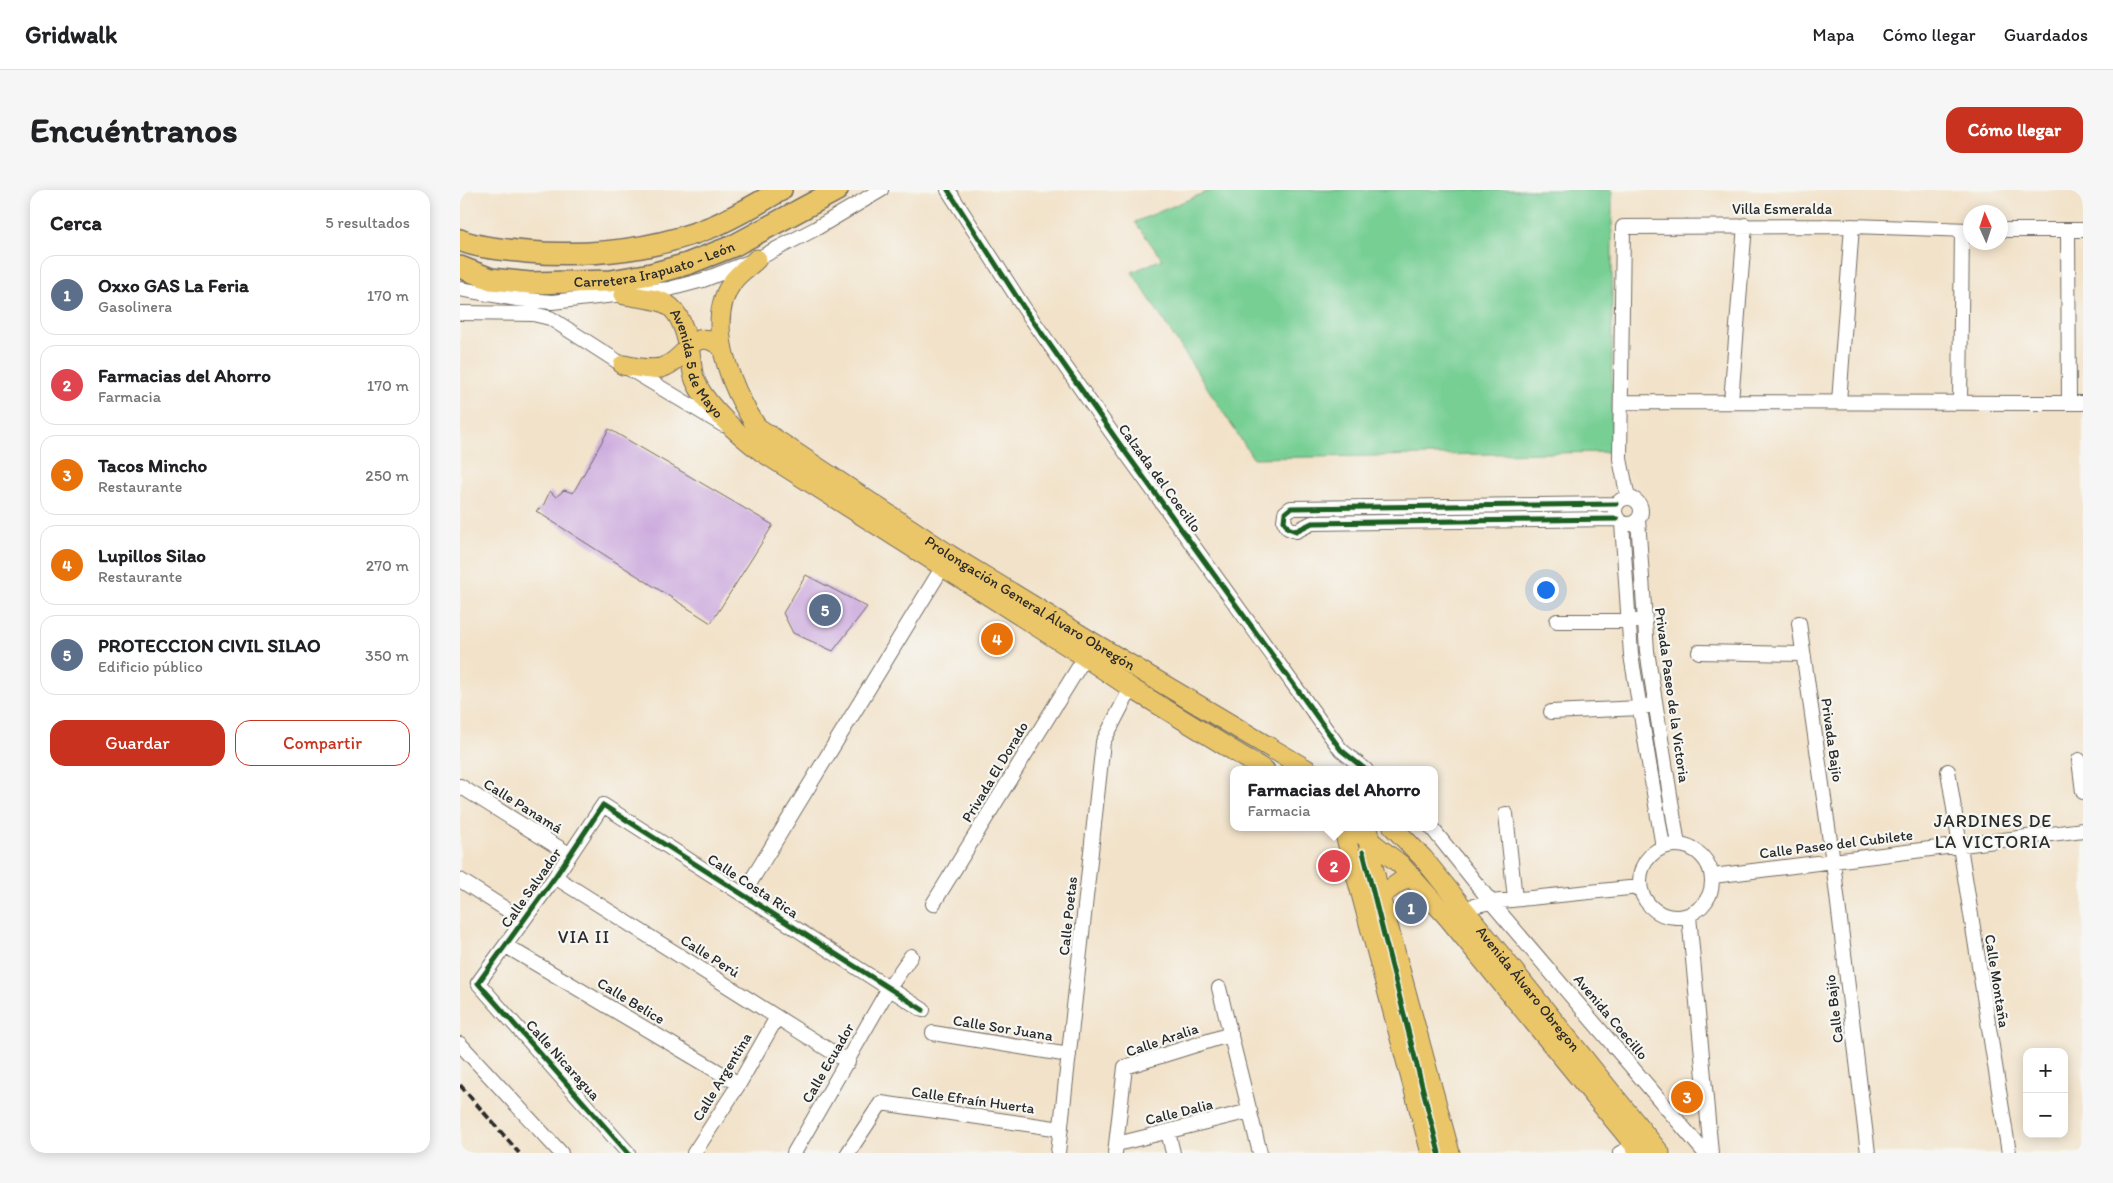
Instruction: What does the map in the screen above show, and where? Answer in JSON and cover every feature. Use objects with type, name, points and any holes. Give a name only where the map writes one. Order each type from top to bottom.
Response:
[{"type":"highway","name":"Carretera Irapuato - León","points":[[460,240],[514,251],[564,255],[615,251],[657,244],[714,226],[781,190]]},
{"type":"highway","name":"Carretera Irapuato - León","points":[[460,267],[491,279],[530,283],[611,281],[651,274],[687,264],[733,246],[837,190]]},
{"type":"main road","name":"Avenida 5 de Mayo","points":[[757,259],[734,280],[724,299],[720,318],[722,347],[734,385],[745,410],[757,427]]},
{"type":"main road","name":"Avenida 5 de Mayo","points":[[624,295],[663,302],[674,311],[682,323],[695,380],[707,398],[736,433],[762,452]]},
{"type":"main road","points":[[623,365],[653,369],[666,366],[693,343],[702,339],[712,340],[722,347]]},
{"type":"main road","name":"Prolongación General Álvaro Obregón","points":[[757,427],[946,562],[1085,657],[1131,688],[1258,766]]},
{"type":"main road","name":"Prolongación General Álvaro Obregón","points":[[762,452],[946,562],[1094,644],[1301,766]]},
{"type":"main road","points":[[1344,831],[1431,1153]]},
{"type":"main road","name":"Avenida Álvaro Obregon","points":[[1397,831],[1424,858],[1660,1153]]},
{"type":"main road","points":[[1369,834],[1369,848],[1380,896],[1450,1153]]},
{"type":"main road","name":"Avenida Álvaro Obregon","points":[[1369,834],[1400,864],[1449,920],[1632,1151]]},
{"type":"main road","points":[[1380,896],[1410,875]]},
{"type":"street","points":[[460,289],[517,299],[552,302],[624,295],[678,287],[703,280],[757,259],[815,229],[881,190]]},
{"type":"street","name":"Calzada del Coecillo","points":[[948,190],[1024,308],[1132,462],[1341,750],[1361,766]]},
{"type":"street","points":[[1731,402],[1745,225]]},
{"type":"street","name":"Villa Esmeralda","points":[[1622,402],[1624,227],[1745,225],[1963,230]]},
{"type":"street","points":[[1839,402],[1852,226]]},
{"type":"street","points":[[2008,230],[2083,230]]},
{"type":"street","points":[[1620,521],[1614,512],[1622,501],[1620,459],[1622,402],[2076,402],[2068,230]]},
{"type":"street","points":[[1960,402],[1965,250]]},
{"type":"street","points":[[460,313],[533,314],[550,318],[623,365],[736,433]]},
{"type":"street","points":[[1634,500],[1639,505],[1641,513],[1633,523],[1620,521],[1471,521],[1312,523],[1296,531],[1288,528],[1284,521],[1286,513],[1292,508],[1470,506],[1622,501],[1634,500]]},
{"type":"street","points":[[1470,506],[1471,521]]},
{"type":"street","name":"Privada Paseo de la Victoria","points":[[1638,519],[1646,651],[1678,845]]},
{"type":"street","name":"Privada Paseo de la Victoria","points":[[1620,521],[1630,621],[1631,655],[1663,847]]},
{"type":"street","points":[[743,894],[946,562]]},
{"type":"street","points":[[1558,621],[1644,621]]},
{"type":"street","name":"Privada Bajío","points":[[1799,623],[1833,862]]},
{"type":"street","points":[[1699,652],[1803,654]]},
{"type":"street","name":"Privada El Dorado","points":[[933,904],[1085,657]]},
{"type":"street","name":"Calle Poetas","points":[[1058,1153],[1103,742],[1131,688]]},
{"type":"street","points":[[1551,712],[1641,708],[1655,704]]},
{"type":"street","points":[[2079,760],[2083,792]]},
{"type":"street","name":"Calle Montaña","points":[[1948,771],[1958,845],[2009,1153]]},
{"type":"street","name":"Calle Panamá","points":[[460,786],[569,854]]},
{"type":"street","name":"Calle Costa Rica","points":[[603,805],[923,1010]]},
{"type":"street","name":"Calle Salvador","points":[[478,984],[555,877],[603,805]]},
{"type":"street","points":[[1506,814],[1515,900]]},
{"type":"street","name":"Calle Paseo del Cubilete","points":[[1713,876],[2083,830]]},
{"type":"street","points":[[1434,831],[1491,902]]},
{"type":"street","points":[[1678,845],[1690,848],[1701,854],[1709,864],[1713,876],[1711,892],[1704,905],[1688,916],[1664,916],[1652,910],[1644,899],[1640,887],[1640,874],[1644,862],[1652,853],[1663,847],[1678,845]]},
{"type":"street","name":"Calle Bajío","points":[[1833,862],[1868,1153]]},
{"type":"street","name":"Calle Perú","points":[[555,877],[848,1062]]},
{"type":"street","points":[[460,880],[523,920]]},
{"type":"street","points":[[1449,920],[1464,908],[1491,902],[1640,887]]},
{"type":"street","name":"Avenida Coecillo","points":[[1491,902],[1705,1153]]},
{"type":"street","points":[[1688,916],[1711,1153]]},
{"type":"street","name":"Calle Belice","points":[[506,946],[739,1084]]},
{"type":"street","name":"Calle Ecuador","points":[[794,1153],[889,988],[911,956]]},
{"type":"street","name":"Calle Nicaragua","points":[[478,984],[628,1153]]},
{"type":"street","points":[[1219,988],[1260,1153]]},
{"type":"street","name":"Calle Argentina","points":[[694,1153],[739,1084],[777,1017]]},
{"type":"street","name":"Calle Sor Juana","points":[[932,1033],[1069,1055]]},
{"type":"street","name":"Calle Aralia","points":[[1116,1148],[1126,1067],[1231,1034]]},
{"type":"street","points":[[460,1044],[560,1153]]},
{"type":"street","name":"Calle Efraín Huerta","points":[[848,1153],[881,1103],[1061,1129]]},
{"type":"street","name":"Calle Dalia","points":[[1116,1148],[1168,1132],[1250,1111]]},
{"type":"street","points":[[1168,1132],[1173,1153]]},
{"type":"green space","points":[[1211,190],[1612,190],[1612,452],[1253,458],[1132,272],[1162,259],[1135,222]]},
{"type":"building","points":[[609,429],[773,525],[711,623],[536,511],[543,506],[550,491],[556,497],[564,490],[573,493]]},
{"type":"building","points":[[806,575],[867,607],[833,651],[793,633],[783,613]]},
{"type":"railway","points":[[460,1085],[519,1153]]},
{"type":"cycle path","points":[[948,190],[1024,308],[1121,446],[1341,750],[1361,766]]},
{"type":"cycle path","points":[[1616,504],[1291,508],[1285,513],[1284,521],[1288,528],[1296,531],[1312,523],[1617,519]]},
{"type":"cycle path","points":[[628,1153],[478,983],[555,877],[603,805],[923,1010]]},
{"type":"cycle path","points":[[1363,852],[1439,1153]]},
{"type":"place","name":"PROTECCION CIVIL SILAO","points":[[825,610]]},
{"type":"place","name":"Lupillos Silao","points":[[997,639]]},
{"type":"place","name":"Farmacias del Ahorro","points":[[1334,866]]},
{"type":"place","name":"Oxxo GAS La Feria","points":[[1411,908]]},
{"type":"place","name":"Tacos Mincho","points":[[1687,1097]]},
{"type":"district","name":"JARDINES DE LA VICTORIA","points":[[1993,831]]},
{"type":"district","name":"VIA II","points":[[584,937]]}]
